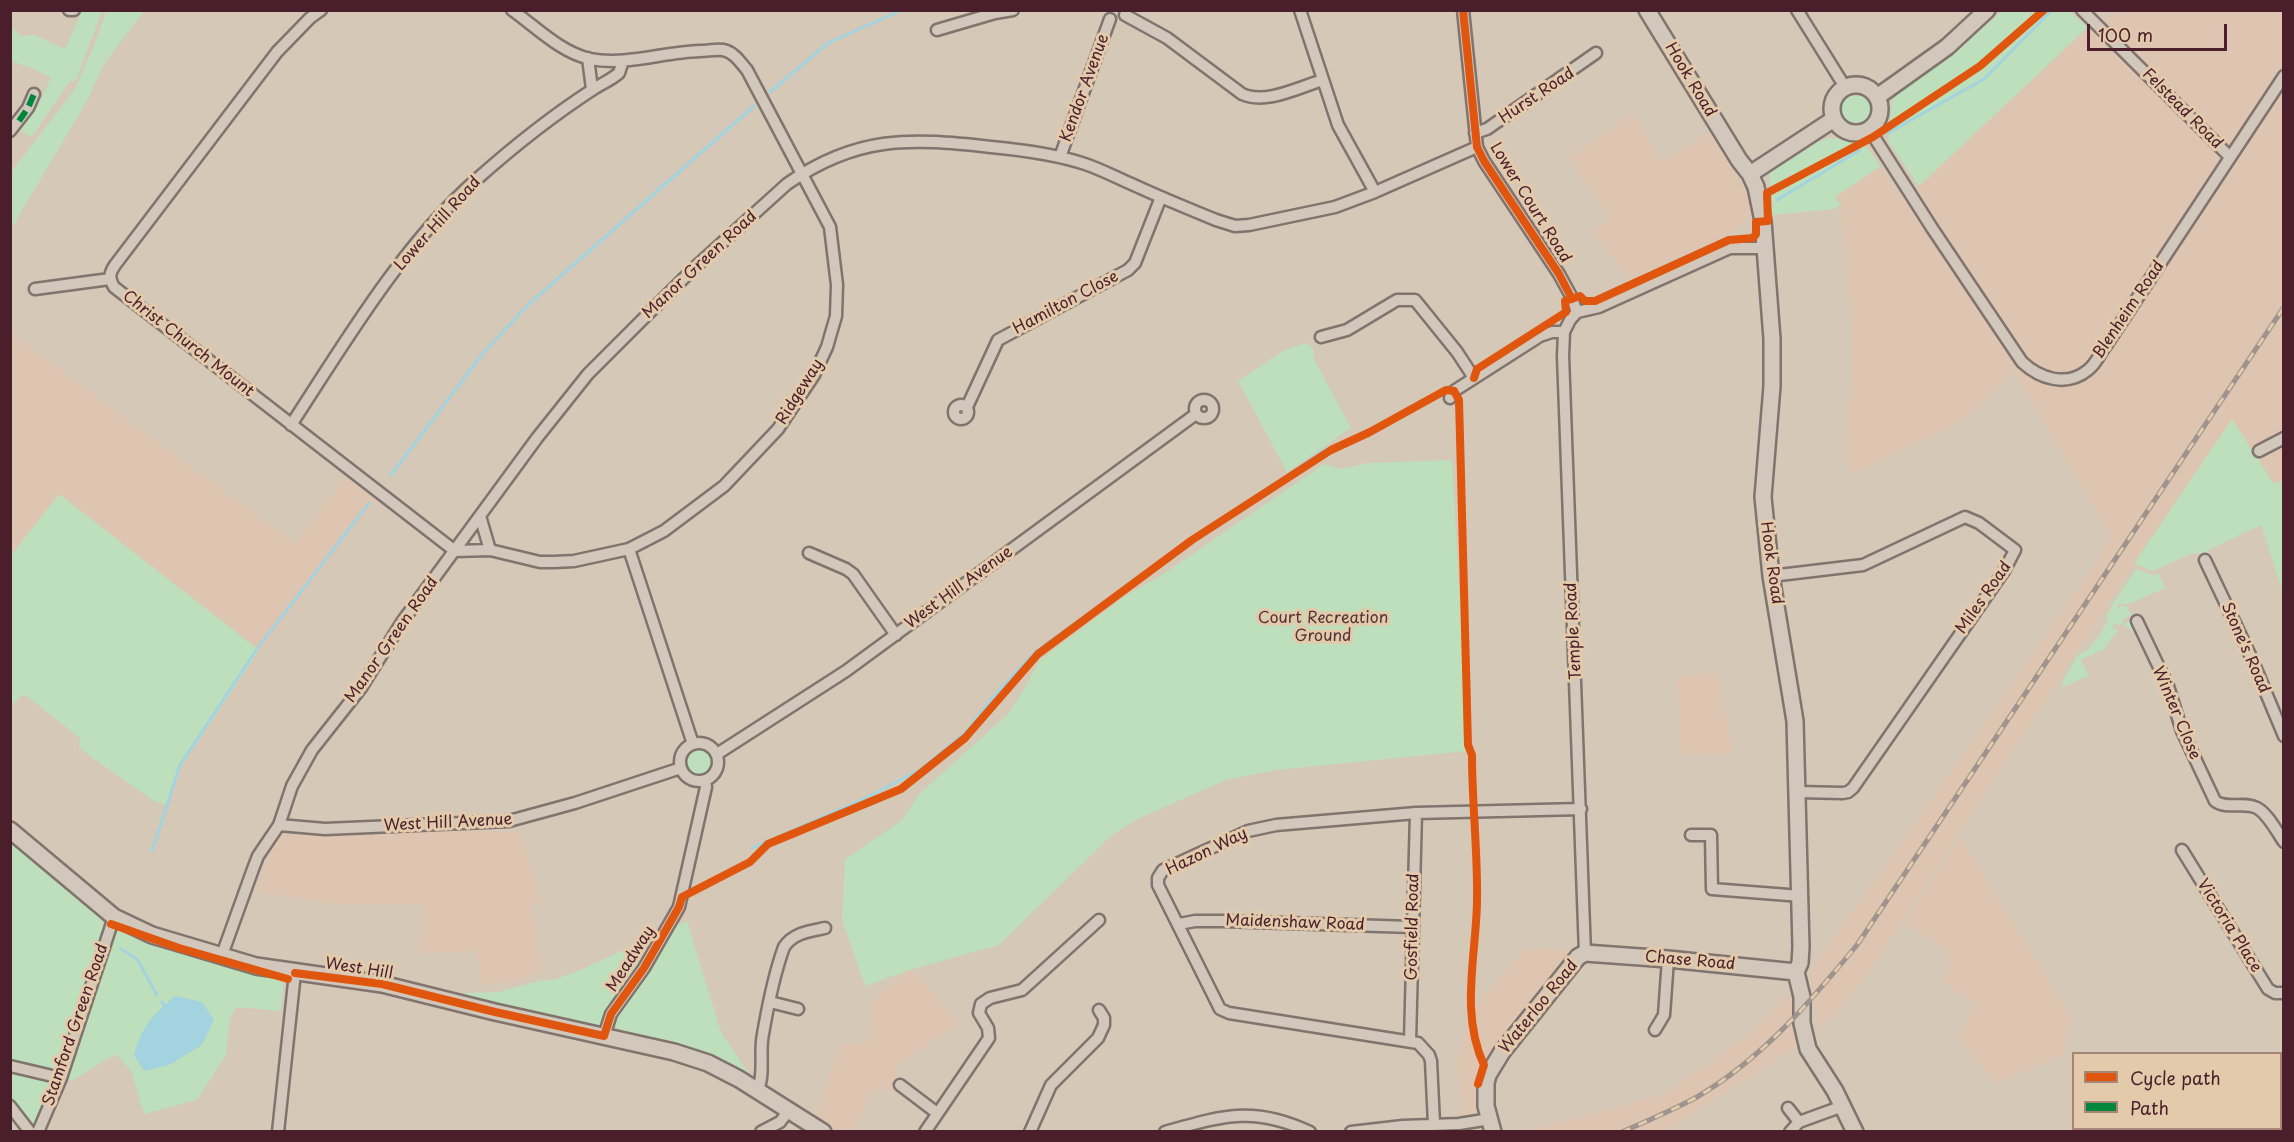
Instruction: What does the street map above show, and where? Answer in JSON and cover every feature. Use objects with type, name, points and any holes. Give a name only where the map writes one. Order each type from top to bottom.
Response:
[{"type":"main road","name":"Hook Road","points":[[1647,10],[1739,160],[1750,174],[1760,200],[1772,339],[1772,386],[1763,497],[1771,576],[1795,721],[1801,896],[1800,963],[1796,972],[1802,997],[1802,1023],[1808,1049],[1843,1106],[1855,1131]]},
{"type":"main road","points":[[1877,97],[1947,47],[1987,10]]},
{"type":"main road","points":[[1865,86],[1877,97],[1880,112],[1877,120],[1869,129],[1861,133],[1846,131],[1839,127],[1834,119],[1833,100],[1845,87],[1865,86]]},
{"type":"main road","points":[[1750,174],[1834,119]]},
{"type":"main road","name":"West Hill","points":[[10,830],[114,917],[152,935],[256,966],[382,984],[495,1012],[657,1047],[700,1060],[758,1089],[823,1131]]},
{"type":"main road","name":"Chase Road","points":[[1585,953],[1668,958],[1796,972]]},
{"type":"main road","name":"Waterloo Road","points":[[1491,1125],[1486,1092],[1488,1075],[1523,1026],[1578,957],[1585,953]]},
{"type":"street","points":[[69,10],[74,10]]},
{"type":"street","name":"Christ Church Mount","points":[[321,10],[310,18],[277,52],[115,265],[110,279],[119,291],[455,551]]},
{"type":"street","points":[[512,10],[561,46],[588,58],[623,61],[672,52],[723,50],[736,57],[747,70],[801,174]]},
{"type":"street","points":[[937,30],[1013,10]]},
{"type":"street","points":[[1300,10],[1338,125],[1375,192]]},
{"type":"street","name":"Lower Court Road","points":[[1463,10],[1477,147],[1559,274],[1577,312]]},
{"type":"street","points":[[1797,10],[1845,87]]},
{"type":"street","name":"Felstead Road","points":[[2082,10],[2230,157]]},
{"type":"street","name":"Kendor Avenue","points":[[1060,157],[1107,15],[1116,20],[1126,13],[1167,38],[1250,98],[1268,97],[1323,81]]},
{"type":"street","name":"Hurst Road","points":[[1475,133],[1487,129],[1596,53]]},
{"type":"street","points":[[588,58],[592,89]]},
{"type":"street","name":"Lower Hill Road","points":[[291,425],[385,283],[432,226],[475,180],[592,89],[619,73],[623,61]]},
{"type":"street","name":"Blenheim Road","points":[[1869,129],[2022,362],[2041,376],[2053,380],[2064,380],[2088,370],[2105,347],[2283,76]]},
{"type":"street","points":[[12,128],[28,108],[34,94]]},
{"type":"street","name":"Manor Green Road","points":[[222,955],[258,856],[279,825],[292,786],[312,750],[361,688],[402,622],[480,516],[569,396],[605,355],[693,269],[801,174],[832,157],[869,146],[905,140],[959,143],[1060,157],[1088,165],[1215,220],[1235,225],[1249,225],[1335,207],[1477,147]]},
{"type":"street","name":"Ridgeway","points":[[629,549],[664,531],[690,513],[724,486],[742,468],[778,429],[794,407],[814,375],[827,347],[836,316],[835,254],[830,227],[801,174]]},
{"type":"street","name":"Hamilton Close","points":[[967,407],[999,340],[1128,270],[1135,263],[1161,197]]},
{"type":"street","points":[[1450,398],[1454,391],[1540,336],[1551,332],[1564,332],[1567,324],[1577,312],[1599,307],[1730,248],[1765,248]]},
{"type":"street","points":[[35,289],[110,279]]},
{"type":"street","points":[[1322,336],[1347,330],[1397,300],[1415,300],[1457,352],[1474,378]]},
{"type":"street","name":"Temple Road","points":[[1564,332],[1566,467],[1585,953]]},
{"type":"street","name":"West Hill Avenue","points":[[717,754],[835,679],[1196,414]]},
{"type":"street","points":[[2259,451],[2283,438]]},
{"type":"street","points":[[480,516],[490,550]]},
{"type":"street","name":"Miles Road","points":[[1771,576],[1863,565],[1965,517],[1979,523],[2015,550],[2004,571],[1853,788],[1843,793],[1798,792]]},
{"type":"street","points":[[455,551],[490,550],[540,562],[554,562],[574,561],[629,549],[693,744]]},
{"type":"street","points":[[809,553],[853,574],[896,635]]},
{"type":"street","name":"Stone's Road","points":[[2205,560],[2251,657],[2283,736]]},
{"type":"street","name":"Winter Close","points":[[2137,621],[2168,687],[2182,731],[2217,803],[2248,805],[2257,808],[2279,825]]},
{"type":"street","points":[[704,743],[717,754],[718,766],[711,777],[705,780],[694,780],[688,777],[681,768],[681,756],[693,744],[704,743]]},
{"type":"street","name":"West Hill Avenue","points":[[279,825],[325,829],[509,821],[575,803],[681,768]]},
{"type":"street","name":"Meadway","points":[[604,1036],[611,1014],[644,968],[679,907],[701,813],[705,780]]},
{"type":"street","name":"Hazon Way","points":[[1410,1041],[1229,1013],[1220,1008],[1158,885],[1158,878],[1163,870],[1258,827],[1416,813],[1581,809]]},
{"type":"street","name":"Gosfield Road","points":[[1410,1041],[1416,813]]},
{"type":"street","points":[[2279,825],[2283,842]]},
{"type":"street","points":[[1691,835],[1711,835],[1712,889],[1801,896]]},
{"type":"street","name":"Victoria Place","points":[[2182,850],[2268,989],[2275,993],[2283,993]]},
{"type":"street","name":"Stamford Green Road","points":[[38,1131],[61,1078],[114,917]]},
{"type":"street","points":[[925,1131],[989,1038],[988,1028],[979,1013],[981,1004],[990,998],[1022,990],[1099,920]]},
{"type":"street","name":"Maidenshaw Road","points":[[1179,924],[1195,921],[1224,921],[1412,927]]},
{"type":"street","points":[[758,1089],[763,1079],[760,1056],[762,1034],[780,956],[788,940],[802,933],[825,928]]},
{"type":"street","points":[[1655,1030],[1664,1015],[1668,958]]},
{"type":"street","points":[[278,1131],[295,973]]},
{"type":"street","points":[[770,1002],[798,1009]]},
{"type":"street","points":[[1030,1131],[1051,1085],[1101,1032],[1104,1018],[1099,1011]]},
{"type":"street","points":[[1410,1041],[1424,1048],[1431,1061],[1434,1124]]},
{"type":"street","points":[[10,1066],[61,1078]]},
{"type":"street","points":[[10,1075],[25,1070]]},
{"type":"street","points":[[900,1085],[938,1113]]},
{"type":"street","points":[[10,1106],[30,1131]]},
{"type":"street","points":[[1790,1131],[1798,1122],[1843,1106]]},
{"type":"street","points":[[761,1131],[780,1122],[790,1108]]},
{"type":"street","points":[[1788,1108],[1798,1122]]},
{"type":"street","points":[[1165,1131],[1214,1118],[1245,1114],[1280,1119],[1310,1131]]},
{"type":"street","points":[[1351,1131],[1434,1124],[1491,1125]]},
{"type":"shaded area","points":[[2119,11],[2283,11],[2283,480],[2274,485],[2232,420],[2131,567],[1870,970],[1838,1011],[1820,1027],[1809,972],[1904,840],[2103,553],[2111,536],[2014,371],[1973,412],[1941,432],[1853,473],[1845,459],[1852,376],[1852,323],[1841,205],[1835,197],[1880,167],[1903,201],[2088,28],[2105,24]]},
{"type":"shaded area","points":[[1632,113],[1662,161],[1712,130],[1751,202],[1752,216],[1726,235],[1629,279],[1592,231],[1610,218],[1569,158]]},
{"type":"shaded area","points":[[10,332],[295,544],[346,477],[376,499],[261,651],[59,494],[11,555]]},
{"type":"shaded area","points":[[1717,672],[1721,706],[1727,716],[1733,754],[1681,755],[1678,677]]},
{"type":"shaded area","points":[[458,829],[520,833],[542,901],[531,905],[542,972],[511,982],[482,984],[477,950],[419,954],[424,904],[344,905],[257,892],[272,844],[280,834]]},
{"type":"shaded area","points":[[1960,837],[2071,1017],[2064,1054],[1996,1084],[1957,1036],[1969,1021],[1967,1019],[1976,1005],[1942,981],[1951,966],[1944,961],[1950,952],[1904,923]]},
{"type":"shaded area","points":[[1526,948],[1578,950],[1490,1053],[1477,1075],[1476,1116],[1462,1117],[1458,1062],[1470,1013]]},
{"type":"shaded area","points":[[913,969],[958,1023],[898,1065],[892,1092],[871,1089],[858,1123],[851,1131],[840,1131],[816,1117],[840,1045],[869,1041],[874,999]]},
{"type":"shaded area","points":[[1788,994],[1795,1010],[1801,1048],[1798,1046],[1665,1131],[1524,1132],[1662,1095],[1744,1039]]},
{"type":"shaded area","points":[[2282,1093],[2283,1131],[2184,1131],[2282,1130]]},
{"type":"green space","points":[[2003,10],[2069,11],[2088,27],[1919,186],[1888,141],[1892,100],[1905,87],[1953,55]]},
{"type":"green space","points":[[82,11],[102,11],[77,78],[74,82],[70,81],[33,135],[29,136],[21,130],[38,105],[51,78],[11,61],[11,27],[21,36],[35,35],[65,49]]},
{"type":"green space","points":[[106,11],[144,11],[104,64],[87,101],[11,229],[11,172],[75,89]]},
{"type":"green space","points":[[1855,89],[1863,90],[1869,95],[1874,101],[1874,117],[1869,123],[1863,128],[1855,129],[1847,128],[1841,123],[1836,117],[1835,109],[1836,101],[1841,95],[1847,90]]},
{"type":"green space","points":[[1830,138],[1860,144],[1871,152],[1880,167],[1835,197],[1841,205],[1835,209],[1772,215],[1769,173],[1818,142]]},
{"type":"green space","points":[[1306,343],[1313,348],[1314,359],[1351,428],[1287,472],[1238,381],[1285,350]]},
{"type":"green space","points":[[2232,419],[2274,484],[2283,480],[2283,592],[2261,525],[2200,554],[2193,553],[2153,571],[2134,563]]},
{"type":"green space","name":"Court Recreation Ground","points":[[1452,460],[1468,751],[1276,770],[1226,780],[1140,818],[1113,834],[999,945],[913,969],[865,986],[842,920],[845,859],[901,821],[919,794],[1007,715],[1040,660],[1125,596],[1162,575],[1324,464],[1341,469],[1368,463]]},
{"type":"green space","points":[[59,494],[259,650],[180,768],[168,806],[152,800],[79,748],[80,738],[24,694],[11,705],[11,555]]},
{"type":"green space","points":[[2136,569],[2153,575],[2158,573],[2165,588],[2129,604],[2118,604],[2117,611],[2120,606],[2127,606],[2131,615],[2122,621],[2124,624],[2130,620],[2136,633],[2121,623],[2119,626],[2114,623],[2112,627],[2118,631],[2102,651],[2081,660],[2089,675],[2064,687],[2062,683],[2077,656],[2088,650],[2101,633],[2115,600]]},
{"type":"green space","points":[[699,748],[709,752],[713,762],[709,772],[699,776],[689,772],[685,762],[689,752]]},
{"type":"green space","points":[[10,842],[99,916],[106,930],[123,929],[226,968],[284,978],[281,1011],[236,1007],[230,1020],[226,1055],[197,1100],[144,1114],[131,1071],[116,1054],[71,1081],[59,1078],[34,1131],[11,1099]]},
{"type":"green space","points":[[687,921],[721,1032],[749,1074],[706,1054],[670,1041],[620,1030],[615,1026],[588,1024],[465,998],[465,993],[498,992],[542,980],[554,980]]},
{"type":"water","points":[[175,996],[202,1002],[214,1020],[202,1045],[169,1065],[144,1071],[134,1055],[140,1036],[155,1015]]},
{"type":"waterway","points":[[770,92],[828,43],[902,10]]},
{"type":"waterway","points":[[1888,133],[1984,79],[2052,10]]},
{"type":"waterway","points":[[391,475],[484,352],[530,303],[754,106]]},
{"type":"waterway","points":[[1777,200],[1860,150]]},
{"type":"waterway","points":[[752,848],[870,796],[921,769],[966,732],[993,697],[1035,652],[1327,448]]},
{"type":"waterway","points":[[152,851],[180,765],[257,649],[369,503]]},
{"type":"waterway","points":[[121,949],[137,959],[157,995]]},
{"type":"waterway","points":[[162,1002],[165,1006]]},
{"type":"railway","points":[[1622,1132],[1697,1097],[1743,1065],[1784,1028],[1857,945],[2284,307]]},
{"type":"marked path","points":[[19,121],[34,94]]},
{"type":"cycle path","points":[[1463,10],[1477,147],[1559,274],[1572,299]]},
{"type":"cycle path","points":[[1474,378],[1477,369],[1566,312],[1565,301],[1580,296],[1585,301],[1595,301],[1729,240],[1753,238],[1756,234],[1756,222],[1768,221],[1767,193],[1873,137],[1980,66],[2044,10]]},
{"type":"cycle path","points":[[295,973],[382,984],[604,1036],[611,1014],[644,968],[679,907],[682,897],[750,862],[768,844],[901,789],[965,738],[1038,654],[1192,540],[1331,450],[1370,432],[1446,390],[1454,391]]},
{"type":"cycle path","points":[[1454,391],[1459,400],[1468,745],[1472,755],[1477,866],[1471,1005],[1477,1046],[1484,1065],[1478,1084]]},
{"type":"cycle path","points":[[111,924],[179,948],[288,979]]}]
